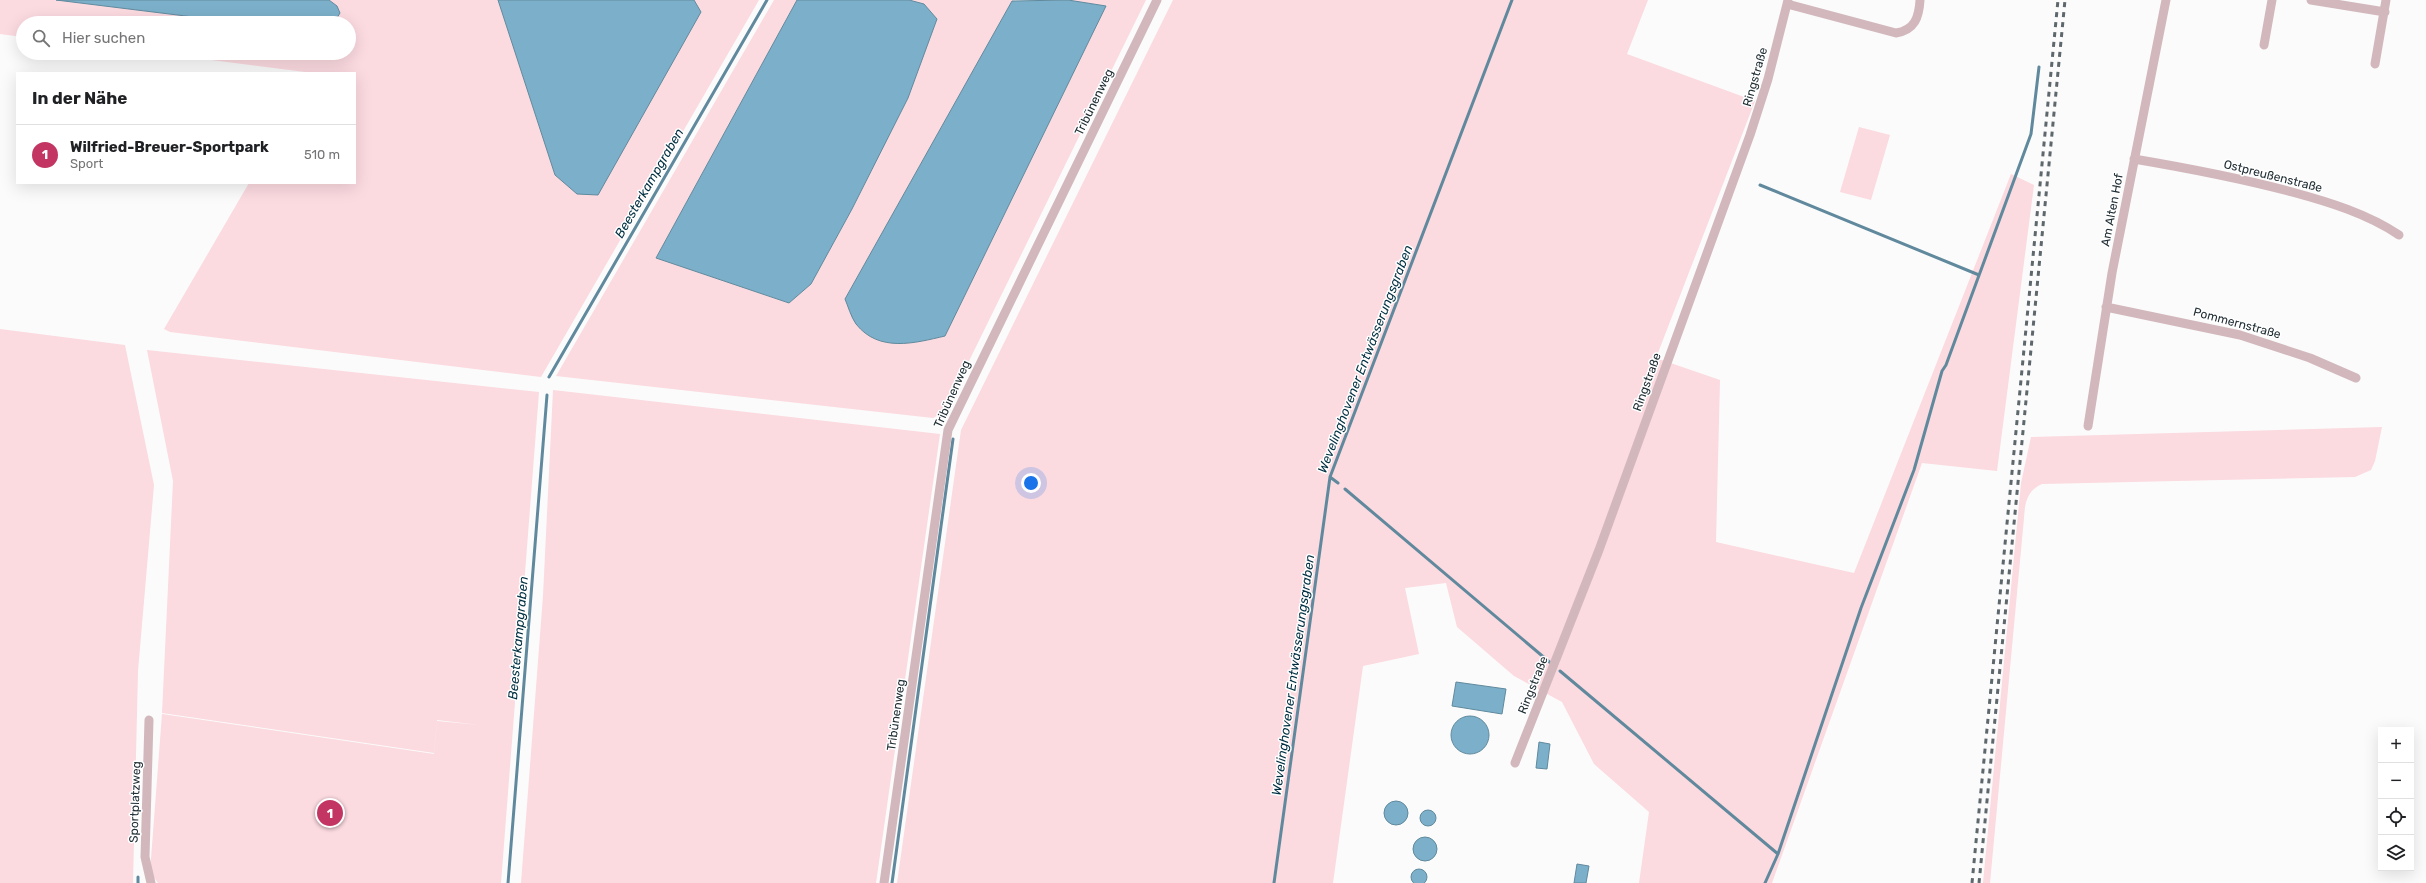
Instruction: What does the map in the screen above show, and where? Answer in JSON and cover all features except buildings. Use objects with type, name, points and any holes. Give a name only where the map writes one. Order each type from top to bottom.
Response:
[{"type":"street","name":"Tribünenweg","points":[[884,883],[948,430],[1157,0]]},
{"type":"street","name":"Ringstraße","points":[[1515,763],[1599,550],[1750,134],[1774,60],[1788,2],[1896,33],[1905,31],[1913,25],[1918,17],[1920,0]]},
{"type":"street","name":"Am Alten Hof","points":[[2088,426],[2106,307],[2166,0]]},
{"type":"street","points":[[2264,45],[2272,0]]},
{"type":"street","points":[[2311,0],[2385,12]]},
{"type":"street","points":[[2375,64],[2386,0]]},
{"type":"street","name":"Ostpreußenstraße","points":[[2134,159],[2225,175],[2314,198],[2360,215],[2399,235]]},
{"type":"street","name":"Pommernstraße","points":[[2106,307],[2240,335],[2310,358],[2356,378]]},
{"type":"street","name":"Sportplatzweg","points":[[149,720],[146,857],[151,883]]},
{"type":"shaded area","points":[[0,0],[56,0],[185,16],[16,16],[16,36],[0,34]]},
{"type":"shaded area","points":[[329,0],[498,0],[555,175],[701,12],[694,0],[759,0],[541,377],[170,332],[164,329],[248,184],[356,184],[356,72],[305,72],[212,60],[356,60],[356,16],[338,16],[340,13],[337,6]]},
{"type":"shaded area","points":[[774,0],[797,0],[656,258],[789,303],[811,284],[852,209],[908,98],[937,19],[924,4],[909,0],[1016,0],[1012,1],[845,299],[1105,6],[1068,0],[1146,0],[944,412],[933,418],[556,376]]},
{"type":"shaded area","points":[[1173,0],[1648,0],[1627,54],[1755,101],[1656,358],[1720,380],[1716,542],[1854,573],[2011,174],[2034,185],[1997,471],[1922,463],[1772,883],[1639,883],[1649,812],[1594,764],[1562,702],[1514,676],[1457,627],[1446,583],[1405,588],[1419,654],[1363,666],[1333,883],[897,883],[961,430]]},
{"type":"shaded area","points":[[1859,127],[1890,135],[1871,200],[1840,192]]},
{"type":"shaded area","points":[[0,329],[125,345],[154,485],[138,671],[133,883],[0,883]]},
{"type":"shaded area","points":[[147,350],[539,392],[501,883],[158,883],[150,872],[162,714],[434,754],[437,721],[480,725],[437,720],[434,753],[162,713],[173,481]]},
{"type":"shaded area","points":[[553,390],[940,434],[876,883],[521,883],[543,596]]},
{"type":"shaded area","points":[[2382,427],[2375,461],[2371,470],[2355,477],[2042,484],[2033,490],[2026,502],[2024,512],[1990,883],[1983,883],[2021,483],[2031,437]]},
{"type":"water","points":[[56,0],[329,0],[337,6],[340,13],[338,16],[185,16]]},
{"type":"water","points":[[498,0],[694,0],[701,12],[598,195],[577,194],[555,175]]},
{"type":"water","points":[[797,0],[909,0],[924,4],[937,19],[908,98],[852,209],[811,284],[789,303],[656,258]]},
{"type":"water","points":[[1068,0],[1106,6],[945,336],[898,344],[875,339],[865,333],[856,324],[845,299],[1012,1]]},
{"type":"water","points":[[1456,682],[1506,689],[1502,714],[1452,706]]},
{"type":"water","points":[[1466,716],[1474,716],[1481,719],[1486,724],[1489,735],[1486,746],[1481,751],[1474,754],[1466,754],[1459,751],[1454,746],[1451,739],[1451,731],[1454,724],[1459,719]]},
{"type":"water","points":[[1539,742],[1550,744],[1547,769],[1536,768]]},
{"type":"water","points":[[1396,801],[1404,805],[1408,813],[1404,821],[1396,825],[1388,821],[1384,813],[1388,805]]},
{"type":"water","points":[[1428,810],[1435,815],[1436,818],[1431,825],[1428,826],[1421,821],[1420,818],[1425,811]]},
{"type":"water","points":[[1425,837],[1434,840],[1437,849],[1434,858],[1425,861],[1416,858],[1413,849],[1416,840]]},
{"type":"water","points":[[1577,864],[1589,866],[1586,883],[1574,883]]},
{"type":"water","points":[[1419,869],[1425,871],[1427,877],[1425,883],[1413,883],[1411,877],[1413,871]]},
{"type":"waterway","name":"Beesterkampgraben","points":[[549,377],[767,0]]},
{"type":"waterway","name":"Wevelinghovener Entwässerungsgraben","points":[[1274,883],[1330,477],[1512,0]]},
{"type":"waterway","points":[[1778,854],[1861,608],[1914,470],[1942,371],[1946,365],[2031,134],[2039,67]]},
{"type":"waterway","points":[[1760,185],[1979,275]]},
{"type":"waterway","name":"Beesterkampgraben","points":[[508,883],[547,395]]},
{"type":"waterway","points":[[892,883],[953,439]]},
{"type":"waterway","points":[[1330,477],[1338,483]]},
{"type":"waterway","points":[[1345,489],[1553,665]]},
{"type":"waterway","points":[[1560,671],[1778,854],[1765,883]]},
{"type":"waterway","points":[[138,877],[138,883]]},
{"type":"railway","points":[[1972,883],[2058,0]]},
{"type":"railway","points":[[1979,883],[2065,0]]},
{"type":"place","name":"Wilfried-Breuer-Sportpark","points":[[330,813]]}]
